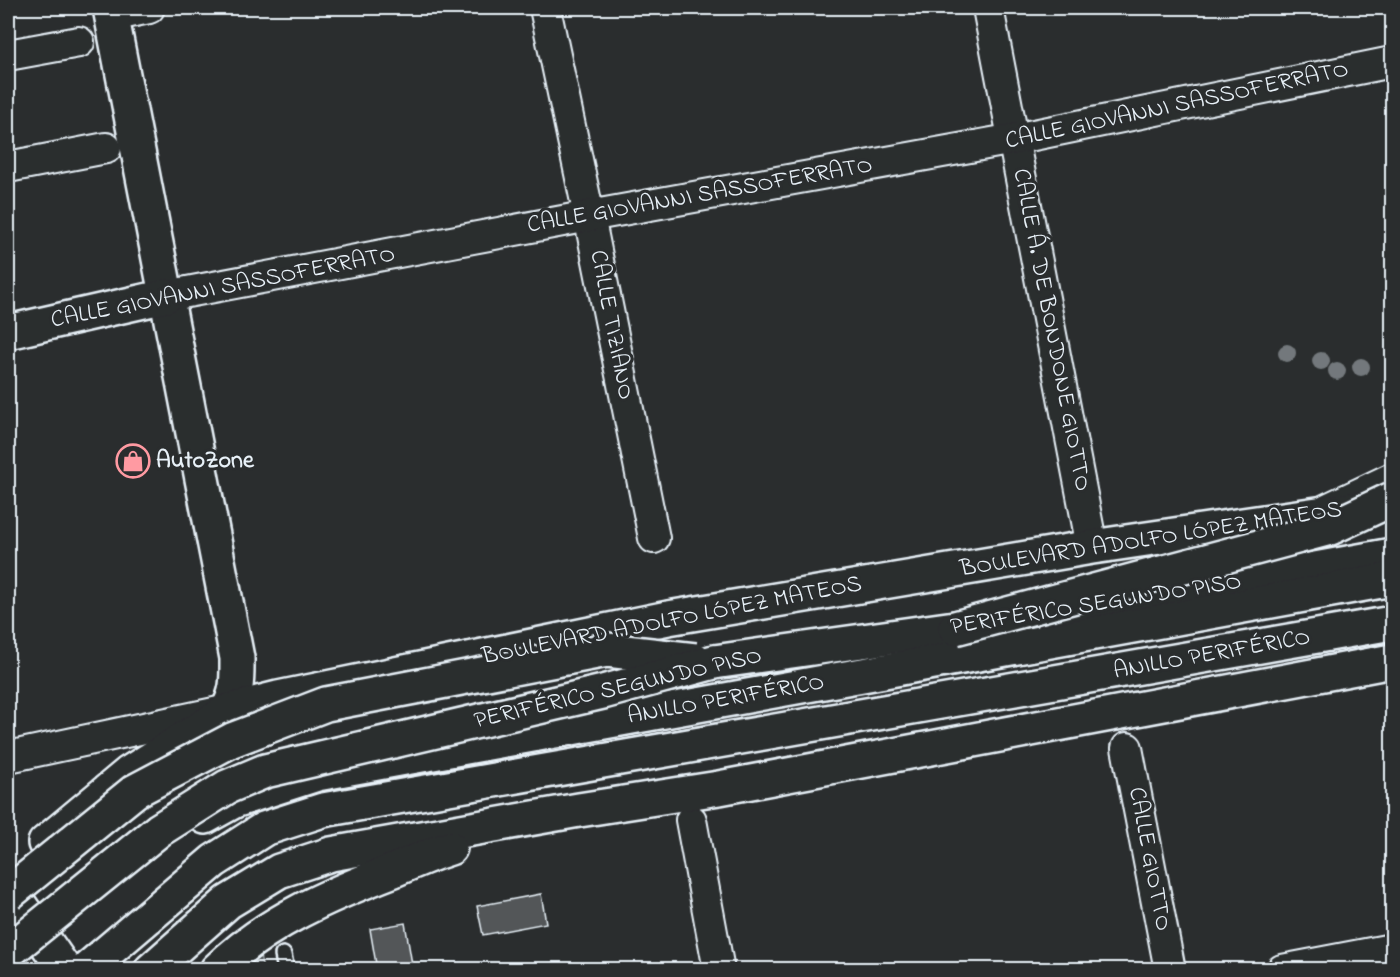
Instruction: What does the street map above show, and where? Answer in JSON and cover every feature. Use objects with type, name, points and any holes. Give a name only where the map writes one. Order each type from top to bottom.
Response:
[{"type":"main road","points":[[111,12],[237,658],[234,698],[227,711]]},
{"type":"main road","name":"CALLE GIOVANNI SASSOFERRATO","points":[[8,332],[166,296]]},
{"type":"main road","points":[[955,628],[1330,528],[1392,499]]},
{"type":"main road","name":"BOULEVARD ADOLFO LÓPEZ MATEOS","points":[[13,876],[129,773],[227,711],[278,698],[668,618],[1092,547],[1392,504]]},
{"type":"main road","points":[[1276,576],[1392,546]]},
{"type":"main road","name":"PERIFÉRICO SEGUNDO PISO","points":[[8,952],[159,830],[227,787],[265,771],[603,692],[714,662],[1133,602],[1392,555]]},
{"type":"main road","name":"ANILLO PERIFÉRICO","points":[[10,969],[76,909],[166,840],[234,801],[318,774],[1392,579]]},
{"type":"main road","name":"ANILLO PERIFÉRICO","points":[[104,963],[214,861],[264,829],[323,810],[1392,626]]},
{"type":"main road","points":[[8,894],[135,791],[232,740],[326,704],[607,650],[714,662]]},
{"type":"main road","points":[[151,969],[228,902],[279,871],[331,854],[719,788],[1392,661]]},
{"type":"main road","points":[[217,969],[237,949],[290,916],[357,884],[443,850],[579,810]]},
{"type":"main road","points":[[13,876],[65,969]]},
{"type":"main road","points":[[8,963],[10,969]]},
{"type":"street","points":[[111,12],[149,8]]},
{"type":"street","name":"CALLE TIZIANO","points":[[545,8],[654,538]]},
{"type":"street","name":"CALLE Á. DE BONDONE GIOTTO","points":[[988,8],[1092,547]]},
{"type":"street","points":[[8,55],[79,42]]},
{"type":"street","name":"CALLE GIOVANNI SASSOFERRATO","points":[[166,296],[1014,139],[1392,62]]},
{"type":"street","points":[[8,167],[106,148]]},
{"type":"street","points":[[1314,515],[1392,478]]},
{"type":"street","points":[[8,757],[227,711]]},
{"type":"street","name":"CALLE GIOTTO","points":[[1127,748],[1170,969]]},
{"type":"street","points":[[691,820],[719,969]]},
{"type":"street","points":[[1282,969],[1392,949]]},
{"type":"shaded area","points":[[258,946],[263,969],[228,970]]},
{"type":"building","points":[[541,894],[546,923],[483,935],[477,906]]},
{"type":"building","points":[[405,923],[413,970],[377,970],[370,929]]},
{"type":"place","name":"AutoZone","points":[[133,461]]}]
